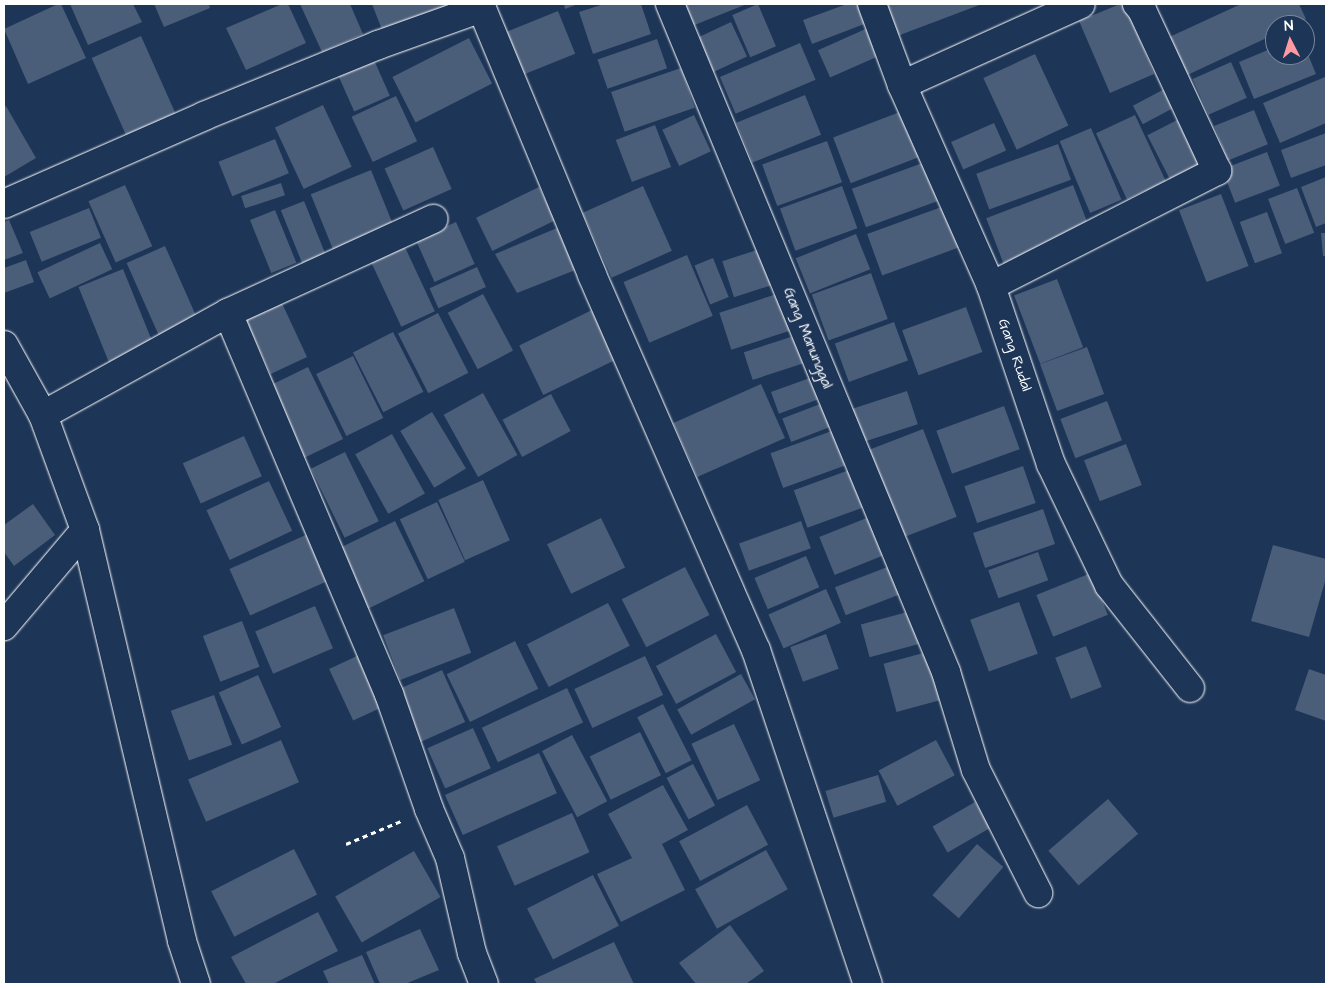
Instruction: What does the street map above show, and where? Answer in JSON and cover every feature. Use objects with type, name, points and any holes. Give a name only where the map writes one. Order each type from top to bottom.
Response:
[{"type":"street","name":"Gang Manunggal","points":[[670,4],[946,672],[976,770],[1038,893]]},
{"type":"street","name":"Gang Rudal","points":[[872,4],[902,85],[991,286],[1051,464],[1109,585],[1190,688]]},
{"type":"street","points":[[902,85],[1081,4]]},
{"type":"street","points":[[991,286],[1216,171],[1142,10],[1137,4]]},
{"type":"street","points":[[4,204],[204,116],[378,45],[481,6],[592,275],[756,650],[868,984]]},
{"type":"street","points":[[43,415],[228,313],[433,219]]},
{"type":"street","points":[[228,313],[389,694],[429,808],[450,858],[472,953],[484,984]]},
{"type":"street","points":[[4,346],[43,415],[85,530],[182,941],[196,984]]},
{"type":"street","points":[[4,626],[85,530]]},
{"type":"path","points":[[346,844],[429,808]]},
{"type":"building","points":[[61,4],[86,58],[28,84],[4,29]]},
{"type":"building","points":[[70,4],[133,4],[142,22],[88,45]]},
{"type":"building","points":[[154,4],[209,4],[210,8],[164,27]]},
{"type":"building","points":[[282,4],[288,4],[306,43],[246,70],[226,28]]},
{"type":"building","points":[[300,4],[350,4],[363,34],[322,52]]},
{"type":"building","points":[[372,4],[459,4],[384,35]]},
{"type":"building","points":[[564,4],[578,4],[565,9]]},
{"type":"building","points":[[604,4],[641,4],[651,34],[593,54],[579,12]]},
{"type":"building","points":[[683,4],[747,4],[692,26]]},
{"type":"building","points":[[758,4],[776,46],[750,57],[732,15]]},
{"type":"building","points":[[847,4],[860,4],[867,23],[812,44],[803,20]]},
{"type":"building","points":[[879,4],[982,4],[892,38]]},
{"type":"building","points":[[1120,4],[1125,4],[1154,74],[1110,93],[1079,21]]},
{"type":"building","points":[[1241,4],[1299,4],[1304,15],[1265,15],[1265,39],[1183,77],[1165,39]]},
{"type":"building","points":[[558,11],[575,54],[517,77],[500,35]]},
{"type":"building","points":[[731,22],[747,56],[708,75],[692,40]]},
{"type":"building","points":[[870,27],[882,54],[830,78],[818,50]]},
{"type":"building","points":[[141,36],[178,120],[129,142],[92,58]]},
{"type":"building","points":[[469,38],[492,83],[416,122],[392,77]]},
{"type":"building","points":[[657,39],[667,68],[608,89],[597,60]]},
{"type":"building","points":[[800,43],[816,80],[736,114],[720,77]]},
{"type":"building","points":[[1265,51],[1265,65],[1312,65],[1316,74],[1254,99],[1239,62]]},
{"type":"building","points":[[1035,54],[1068,126],[1017,150],[983,78]]},
{"type":"building","points":[[374,60],[390,96],[354,111],[338,76]]},
{"type":"building","points":[[1231,62],[1247,98],[1208,115],[1193,79]]},
{"type":"building","points":[[681,68],[695,108],[625,132],[611,92]]},
{"type":"building","points":[[1325,77],[1326,123],[1280,143],[1263,103]]},
{"type":"building","points":[[1170,86],[1180,105],[1143,124],[1133,106]]},
{"type":"building","points":[[805,95],[821,135],[752,163],[736,123]]},
{"type":"building","points":[[396,96],[417,141],[373,162],[352,117]]},
{"type":"building","points":[[323,105],[352,167],[304,189],[275,127]]},
{"type":"building","points":[[6,106],[36,158],[4,177],[4,107]]},
{"type":"building","points":[[905,110],[923,156],[851,183],[833,138]]},
{"type":"building","points":[[1254,110],[1268,144],[1228,160],[1214,126]]},
{"type":"building","points":[[694,115],[711,151],[679,166],[662,130]]},
{"type":"building","points":[[1135,115],[1166,181],[1127,199],[1096,133]]},
{"type":"building","points":[[1183,117],[1206,162],[1171,181],[1147,135]]},
{"type":"building","points":[[994,123],[1006,150],[963,170],[951,142]]},
{"type":"building","points":[[655,125],[671,167],[632,182],[616,140]]},
{"type":"building","points":[[1091,128],[1121,200],[1090,213],[1060,141]]},
{"type":"building","points":[[1326,133],[1326,165],[1291,178],[1281,150]]},
{"type":"building","points":[[275,139],[289,173],[232,196],[218,162]]},
{"type":"building","points":[[827,141],[842,182],[777,206],[762,165]]},
{"type":"building","points":[[1058,144],[1071,180],[989,209],[976,174]]},
{"type":"building","points":[[433,147],[452,189],[403,211],[385,169]]},
{"type":"building","points":[[1267,152],[1280,186],[1235,203],[1222,169]]},
{"type":"building","points":[[928,161],[942,200],[866,227],[852,189]]},
{"type":"building","points":[[371,170],[395,228],[334,253],[311,194]]},
{"type":"building","points":[[1326,177],[1326,223],[1316,227],[1301,187]]},
{"type":"building","points":[[281,183],[285,195],[245,208],[241,196]]},
{"type":"building","points":[[125,185],[152,246],[116,262],[88,201]]},
{"type":"building","points":[[1073,185],[1091,232],[1004,265],[986,218]]},
{"type":"building","points":[[643,186],[672,251],[612,278],[583,213]]},
{"type":"building","points":[[842,186],[857,228],[795,251],[780,209]]},
{"type":"building","points":[[539,187],[555,220],[492,251],[476,218]]},
{"type":"building","points":[[1297,188],[1314,233],[1285,244],[1268,199]]},
{"type":"building","points":[[1221,194],[1249,266],[1207,282],[1179,210]]},
{"type":"building","points":[[304,201],[327,258],[304,268],[281,210]]},
{"type":"building","points":[[947,205],[962,246],[882,275],[867,234]]},
{"type":"building","points":[[89,208],[101,238],[42,262],[30,232]]},
{"type":"building","points":[[275,210],[296,263],[271,273],[250,220]]},
{"type":"building","points":[[1267,212],[1282,253],[1255,263],[1240,222]]},
{"type":"building","points":[[9,220],[23,253],[4,260],[4,222]]},
{"type":"building","points":[[456,222],[475,264],[435,282],[416,240]]},
{"type":"building","points":[[557,228],[578,269],[517,293],[495,254]]},
{"type":"building","points":[[1321,233],[1326,233],[1326,256],[1323,256]]},
{"type":"building","points":[[856,234],[870,269],[810,294],[796,258]]},
{"type":"building","points":[[100,243],[112,269],[50,298],[37,272]]},
{"type":"building","points":[[404,245],[435,311],[401,327],[370,261]]},
{"type":"building","points":[[165,246],[198,321],[160,338],[127,263]]},
{"type":"building","points":[[766,247],[778,283],[734,297],[722,261]]},
{"type":"building","points":[[687,255],[713,316],[649,343],[623,282]]},
{"type":"building","points":[[713,258],[729,297],[710,304],[694,265]]},
{"type":"building","points":[[26,260],[34,282],[4,293],[4,268]]},
{"type":"building","points":[[477,267],[486,287],[438,308],[429,288]]},
{"type":"building","points":[[123,269],[156,350],[111,368],[78,287]]},
{"type":"building","points":[[871,273],[888,319],[829,341],[812,295]]},
{"type":"building","points":[[1057,279],[1083,347],[1040,364],[1014,295]]},
{"type":"building","points":[[783,292],[795,329],[731,350],[719,313]]},
{"type":"building","points":[[483,294],[513,351],[478,369],[448,313]]},
{"type":"building","points":[[280,299],[307,357],[271,374],[244,316]]},
{"type":"building","points":[[966,307],[982,352],[919,375],[902,330]]},
{"type":"building","points":[[592,310],[616,359],[543,395],[519,346]]},
{"type":"building","points":[[438,313],[468,373],[428,393],[398,333]]},
{"type":"building","points":[[894,322],[908,361],[849,382],[835,344]]},
{"type":"building","points":[[393,332],[423,392],[383,412],[353,352]]},
{"type":"building","points":[[797,335],[806,363],[753,380],[744,352]]},
{"type":"building","points":[[1087,347],[1104,394],[1057,411],[1040,364]]},
{"type":"building","points":[[353,356],[383,418],[346,436],[316,374]]},
{"type":"building","points":[[308,367],[343,439],[296,462],[261,390]]},
{"type":"building","points":[[818,375],[826,397],[779,414],[771,392]]},
{"type":"building","points":[[761,384],[785,438],[697,477],[673,423]]},
{"type":"building","points":[[907,391],[918,424],[862,443],[851,409]]},
{"type":"building","points":[[483,393],[517,455],[478,477],[444,415]]},
{"type":"building","points":[[551,394],[571,431],[522,457],[502,420]]},
{"type":"building","points":[[828,401],[837,424],[791,442],[782,419]]},
{"type":"building","points":[[1107,401],[1122,440],[1075,458],[1060,419]]},
{"type":"building","points":[[1004,406],[1020,449],[952,474],[936,431]]},
{"type":"building","points":[[432,412],[466,469],[434,488],[400,431]]},
{"type":"building","points":[[840,428],[853,463],[783,488],[770,453]]},
{"type":"building","points":[[923,429],[957,517],[902,538],[868,450]]},
{"type":"building","points":[[392,434],[425,493],[388,514],[355,454]]},
{"type":"building","points":[[244,436],[262,476],[201,503],[183,463]]},
{"type":"building","points":[[1126,444],[1142,485],[1100,501],[1084,460]]},
{"type":"building","points":[[345,452],[379,521],[345,538],[311,469]]},
{"type":"building","points":[[1023,466],[1036,503],[977,523],[964,486]]},
{"type":"building","points":[[852,469],[866,507],[807,528],[794,490]]},
{"type":"building","points":[[483,480],[510,540],[465,560],[438,500]]},
{"type":"building","points":[[269,481],[292,531],[230,560],[206,510]]},
{"type":"building","points":[[437,502],[465,562],[428,579],[400,519]]},
{"type":"building","points":[[33,504],[55,535],[14,566],[4,552],[4,525]]},
{"type":"building","points":[[1043,509],[1055,544],[985,568],[973,533]]},
{"type":"building","points":[[874,515],[889,553],[835,575],[819,537]]},
{"type":"building","points":[[601,518],[625,567],[571,594],[547,544]]},
{"type":"building","points":[[395,521],[424,581],[366,610],[337,549]]},
{"type":"building","points":[[801,521],[811,548],[749,571],[739,544]]},
{"type":"building","points":[[308,534],[329,581],[250,616],[229,569]]},
{"type":"building","points":[[1273,545],[1326,559],[1326,578],[1309,637],[1251,621]]},
{"type":"building","points":[[1038,552],[1048,580],[998,598],[988,570]]},
{"type":"building","points":[[806,556],[819,587],[768,609],[754,578]]},
{"type":"building","points":[[890,566],[901,594],[846,615],[835,587]]},
{"type":"building","points":[[685,567],[710,615],[646,647],[622,599]]},
{"type":"building","points":[[1091,573],[1108,615],[1053,637],[1036,595]]},
{"type":"building","points":[[826,589],[841,623],[783,648],[768,615]]},
{"type":"building","points":[[1019,602],[1038,654],[989,671],[970,620]]},
{"type":"building","points":[[608,603],[630,646],[549,687],[527,644]]},
{"type":"building","points":[[315,606],[333,648],[273,674],[255,631]]},
{"type":"building","points":[[454,608],[471,653],[400,680],[383,635]]},
{"type":"building","points":[[911,611],[920,644],[870,657],[861,624]]},
{"type":"building","points":[[242,621],[260,667],[220,682],[203,636]]},
{"type":"building","points":[[716,634],[736,672],[676,704],[656,666]]},
{"type":"building","points":[[826,634],[839,669],[803,682],[790,647]]},
{"type":"building","points":[[515,641],[538,689],[470,722],[447,674]]},
{"type":"building","points":[[1086,646],[1102,687],[1071,699],[1055,658]]},
{"type":"building","points":[[927,652],[940,700],[896,712],[884,664]]},
{"type":"building","points":[[359,655],[383,707],[353,721],[329,669]]},
{"type":"building","points":[[645,656],[663,695],[592,728],[574,689]]},
{"type":"building","points":[[1309,669],[1326,675],[1326,721],[1295,710]]},
{"type":"building","points":[[442,670],[465,722],[415,744],[392,692]]},
{"type":"building","points":[[741,674],[755,699],[691,735],[677,709]]},
{"type":"building","points":[[258,675],[281,727],[242,745],[219,692]]},
{"type":"building","points":[[567,688],[583,722],[498,762],[482,728]]},
{"type":"building","points":[[214,695],[232,745],[189,761],[171,711]]},
{"type":"building","points":[[663,704],[692,760],[666,773],[637,717]]},
{"type":"building","points":[[734,724],[760,780],[718,800],[691,744]]},
{"type":"building","points":[[473,728],[491,768],[445,789],[427,748]]},
{"type":"building","points":[[640,732],[661,775],[611,800],[590,757]]},
{"type":"building","points":[[572,735],[607,801],[577,817],[542,751]]},
{"type":"building","points":[[281,740],[299,782],[206,822],[188,779]]},
{"type":"building","points":[[936,740],[955,775],[897,806],[879,771]]},
{"type":"building","points":[[539,753],[557,793],[463,835],[445,795]]},
{"type":"building","points":[[693,764],[715,805],[689,820],[667,778]]},
{"type":"building","points":[[878,775],[886,802],[834,818],[825,791]]},
{"type":"building","points":[[663,785],[688,830],[662,844],[685,890],[621,922],[597,874],[632,858],[608,814]]},
{"type":"building","points":[[1108,799],[1138,834],[1079,886],[1048,851]]},
{"type":"building","points":[[975,802],[990,828],[948,852],[933,826]]},
{"type":"building","points":[[747,805],[768,845],[700,881],[679,841]]},
{"type":"building","points":[[572,813],[589,852],[515,886],[497,846]]},
{"type":"building","points":[[977,844],[1003,867],[959,918],[932,895]]},
{"type":"building","points":[[294,849],[317,894],[234,937],[211,891]]},
{"type":"building","points":[[766,850],[788,889],[717,929],[695,889]]},
{"type":"building","points":[[414,851],[441,897],[362,942],[335,896]]},
{"type":"building","points":[[593,875],[619,926],[553,959],[527,909]]},
{"type":"building","points":[[318,912],[338,951],[273,984],[246,984],[231,957]]},
{"type":"building","points":[[730,925],[764,971],[746,984],[696,984],[679,963]]},
{"type":"building","points":[[420,929],[439,970],[405,984],[380,984],[366,952]]},
{"type":"building","points":[[614,942],[634,984],[537,984],[534,979]]},
{"type":"building","points":[[362,955],[375,984],[329,984],[323,971]]}]
